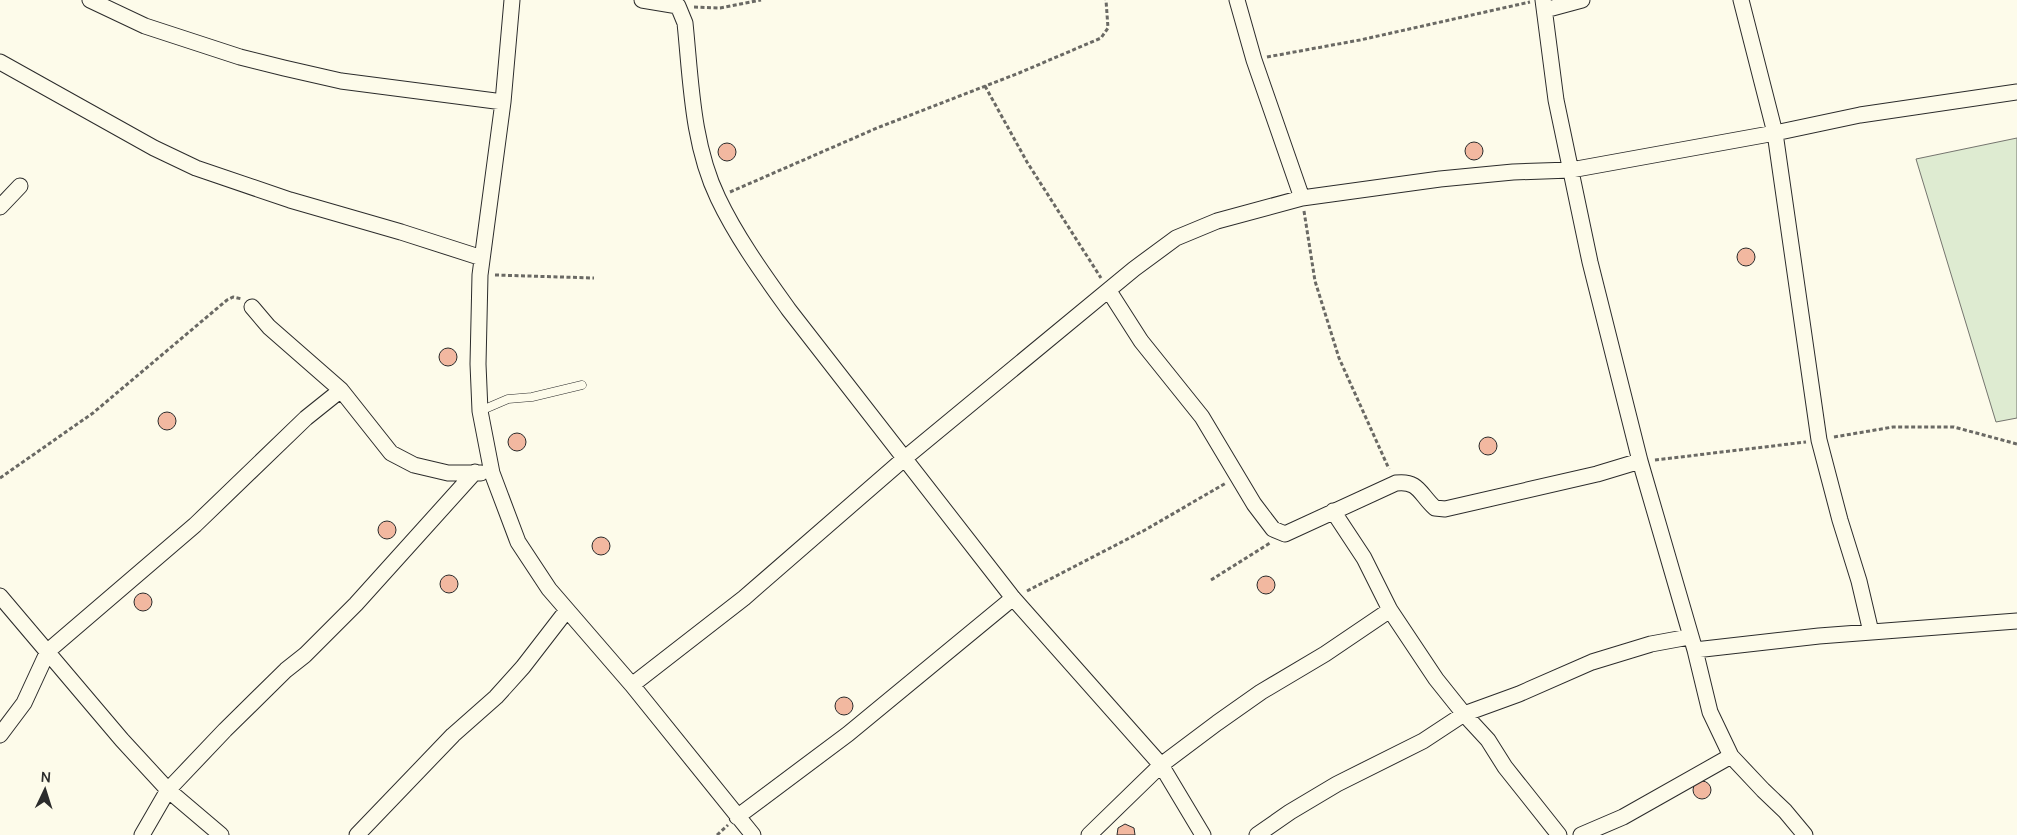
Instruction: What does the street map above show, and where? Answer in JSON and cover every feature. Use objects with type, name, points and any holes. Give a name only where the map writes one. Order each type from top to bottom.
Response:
[{"type":"street","points":[[90,0],[145,26],[240,57],[284,68],[340,81],[504,102]]},
{"type":"street","points":[[512,0],[504,102],[480,275],[478,364],[480,411],[492,473],[518,542],[549,589],[632,685],[753,835]]},
{"type":"street","points":[[642,0],[678,6],[685,23],[694,113],[705,162],[718,198],[759,267],[789,310],[1013,598],[1160,765],[1204,835]]},
{"type":"street","points":[[1237,0],[1254,60],[1302,198]]},
{"type":"street","points":[[1582,0],[1542,3],[1556,100],[1594,280],[1640,461],[1710,712],[1731,756],[1762,790],[1785,811],[1804,835]]},
{"type":"street","points":[[1741,0],[1775,133],[1819,440],[1871,632]]},
{"type":"street","points":[[0,62],[146,143],[196,168],[290,200],[402,232],[482,258]]},
{"type":"street","points":[[632,685],[744,598],[905,458],[1048,338],[1176,238],[1217,221],[1302,198],[1440,179],[1513,172],[1571,170],[1775,133],[1860,115],[2017,92]]},
{"type":"street","points":[[0,207],[20,186]]},
{"type":"street","points":[[1109,291],[1141,341],[1202,417],[1237,477],[1268,522],[1278,532],[1285,534],[1396,483],[1411,483],[1418,488],[1435,508],[1445,509],[1597,474],[1640,461]]},
{"type":"street","points":[[252,307],[269,327],[342,390],[391,453],[414,465],[448,473],[492,473]]},
{"type":"street","points":[[0,735],[24,703],[48,652],[195,525],[306,418],[342,390]]},
{"type":"street","points":[[142,835],[168,790],[225,730],[356,604],[475,472]]},
{"type":"street","points":[[1332,511],[1364,558],[1390,610],[1436,679],[1488,740],[1505,767],[1559,835]]},
{"type":"street","points":[[0,596],[122,740],[168,790],[221,835]]},
{"type":"street","points":[[738,817],[855,729],[1013,598]]},
{"type":"street","points":[[357,835],[453,735],[496,697],[523,667],[567,610]]},
{"type":"street","points":[[1089,835],[1160,765],[1261,692],[1325,654],[1390,610]]},
{"type":"street","points":[[1257,835],[1290,812],[1329,789],[1423,741],[1464,714],[1518,694],[1592,662],[1651,644],[1745,643],[2017,620]]},
{"type":"street","points":[[1581,835],[1622,817],[1731,756]]},
{"type":"lane","points":[[480,411],[508,399],[532,397],[582,385]]},
{"type":"path","points":[[678,6],[720,8],[761,0]]},
{"type":"path","points":[[718,198],[754,180],[877,128],[1101,38],[1108,28],[1106,0]]},
{"type":"path","points":[[1254,60],[1542,3]]},
{"type":"path","points":[[985,86],[1027,162],[1109,291]]},
{"type":"path","points":[[1302,198],[1315,281],[1340,358],[1396,483]]},
{"type":"path","points":[[480,275],[594,278]]},
{"type":"path","points":[[0,478],[92,413],[227,300],[233,297],[241,299],[252,307]]},
{"type":"path","points":[[1013,598],[1145,530],[1237,477]]},
{"type":"path","points":[[1211,580],[1285,534]]},
{"type":"green space","points":[[2017,138],[2017,418],[1996,422],[1916,159]]},
{"type":"building","points":[[1470,142],[1478,142],[1483,147],[1481,158],[1470,160],[1465,155],[1465,147]]},
{"type":"building","points":[[723,143],[731,143],[736,148],[734,159],[723,161],[718,156],[718,148]]},
{"type":"building","points":[[1742,248],[1750,248],[1755,253],[1753,264],[1742,266],[1737,261],[1737,253]]},
{"type":"building","points":[[444,348],[452,348],[457,353],[455,364],[444,366],[439,361],[439,353]]},
{"type":"building","points":[[163,412],[171,412],[176,417],[174,428],[163,430],[158,425],[158,417]]},
{"type":"building","points":[[513,433],[521,433],[526,438],[524,449],[513,451],[508,446],[508,438]]},
{"type":"building","points":[[1484,437],[1492,437],[1497,442],[1495,453],[1484,455],[1479,450],[1479,442]]},
{"type":"building","points":[[383,521],[391,521],[396,526],[394,537],[383,539],[378,534],[378,526]]},
{"type":"building","points":[[597,537],[605,537],[610,542],[608,553],[597,555],[592,550],[592,542]]},
{"type":"building","points":[[445,575],[453,575],[458,580],[456,591],[445,593],[440,588],[440,580]]},
{"type":"building","points":[[1262,576],[1270,576],[1275,581],[1273,592],[1262,594],[1257,589],[1257,581]]},
{"type":"building","points":[[139,593],[147,593],[152,598],[150,609],[139,611],[134,606],[134,598]]},
{"type":"building","points":[[840,697],[848,697],[853,702],[851,713],[840,715],[835,710],[835,702]]},
{"type":"building","points":[[1698,781],[1706,781],[1711,786],[1709,797],[1698,799],[1693,794],[1693,786]]},
{"type":"building","points":[[1125,824],[1134,828],[1135,835],[1117,835],[1118,828]]}]
